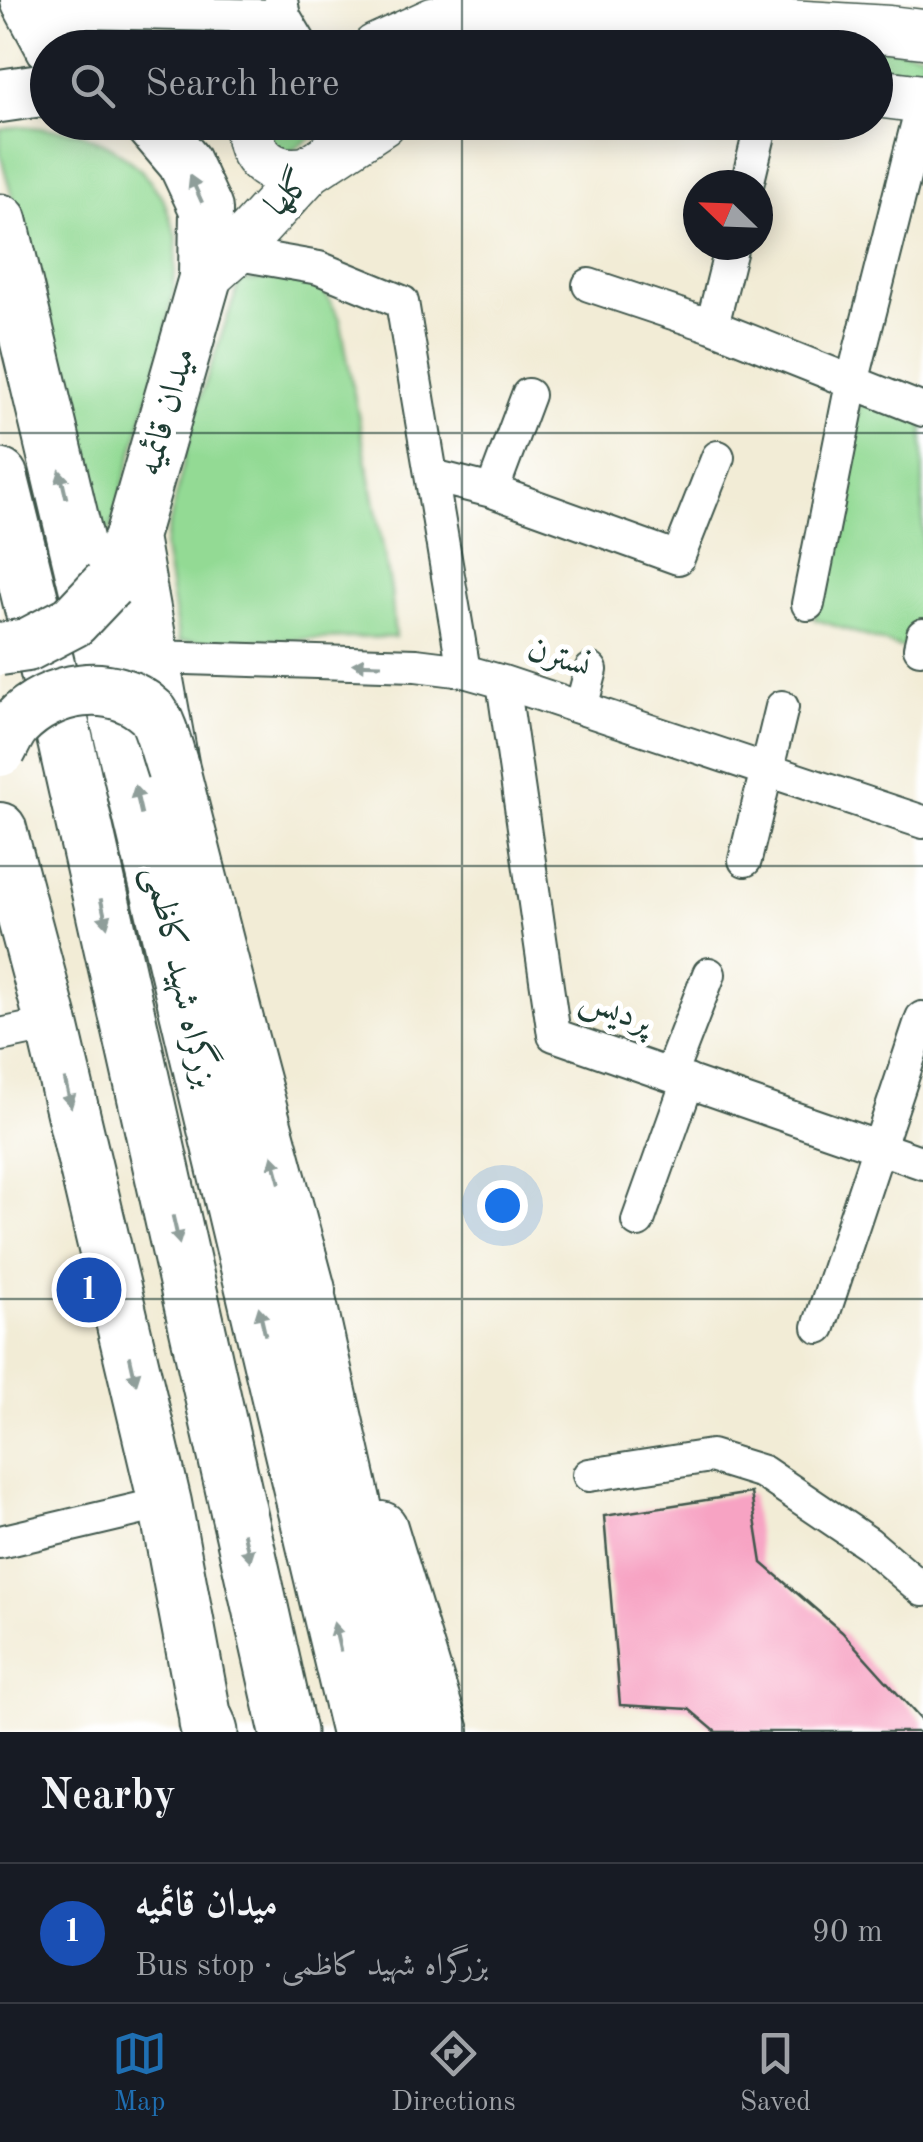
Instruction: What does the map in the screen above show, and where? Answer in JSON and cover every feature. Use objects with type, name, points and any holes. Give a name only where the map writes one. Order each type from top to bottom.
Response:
[{"type":"highway","name":"بزرگراه شهید کاظمی","points":[[0,222],[359,1732]]},
{"type":"highway","name":"بزرگراه شهید کاظمی","points":[[0,478],[70,762],[288,1732]]},
{"type":"highway","points":[[298,1251],[404,1732]]},
{"type":"main road","points":[[416,30],[499,7],[889,18]]},
{"type":"main road","points":[[0,96],[30,92]]},
{"type":"main road","points":[[893,96],[923,101]]},
{"type":"main road","name":"میدان قائمیه","points":[[0,649],[27,644],[73,621],[108,584],[131,538],[219,265],[206,210],[184,162],[165,140]]},
{"type":"main road","points":[[250,140],[266,164],[279,171],[294,174],[309,170]]},
{"type":"main road","name":"گلها","points":[[219,265],[309,170],[355,140]]},
{"type":"main road","name":"بزرگراه شهید کاظمی","points":[[131,538],[174,769],[298,1251],[443,1732]]},
{"type":"main road","points":[[0,750],[14,725],[37,704],[66,692],[97,689],[127,697],[154,714],[174,769]]},
{"type":"main road","points":[[0,829],[52,1024],[164,1503],[208,1729]]},
{"type":"street","points":[[37,19],[283,8]]},
{"type":"street","points":[[808,604],[852,383],[923,101]]},
{"type":"street","points":[[751,170],[758,140]]},
{"type":"street","points":[[712,326],[728,260]]},
{"type":"street","points":[[219,265],[319,268],[402,302],[464,672]]},
{"type":"street","points":[[590,285],[712,326],[923,410]]},
{"type":"street","points":[[492,491],[528,395]]},
{"type":"street","points":[[432,476],[492,491],[678,558],[718,457]]},
{"type":"street","name":"نسترن","points":[[153,656],[416,665],[464,672],[923,822]]},
{"type":"street","points":[[581,708],[592,670]]},
{"type":"street","name":"پردیس","points":[[503,682],[554,1035],[923,1162]]},
{"type":"street","points":[[745,860],[782,706]]},
{"type":"street","points":[[638,1221],[710,974]]},
{"type":"street","points":[[819,1327],[922,1018]]},
{"type":"street","points":[[0,1036],[52,1024]]},
{"type":"street","points":[[589,1475],[711,1456],[763,1472],[868,1544],[923,1590]]},
{"type":"street","points":[[0,1542],[164,1503]]},
{"type":"green space","points":[[522,21],[706,30],[466,30]]},
{"type":"green space","points":[[893,49],[923,53],[923,73],[893,72]]},
{"type":"green space","points":[[30,127],[30,140],[96,140],[112,147],[141,170],[163,198],[177,237],[174,289],[163,345],[102,560],[33,272],[0,153],[0,130]]},
{"type":"green space","points":[[271,140],[308,140],[286,154],[276,153]]},
{"type":"green space","points":[[296,277],[323,289],[340,319],[391,590],[395,637],[179,642],[164,548],[196,409],[240,281]]},
{"type":"green space","points":[[861,397],[923,420],[923,608],[911,651],[814,619]]},
{"type":"building","points":[[751,1493],[762,1563],[842,1632],[923,1722],[923,1732],[716,1732],[689,1709],[620,1705],[604,1516]]},
{"type":"place","name":"میدان قائمیه","points":[[89,1290]]}]
